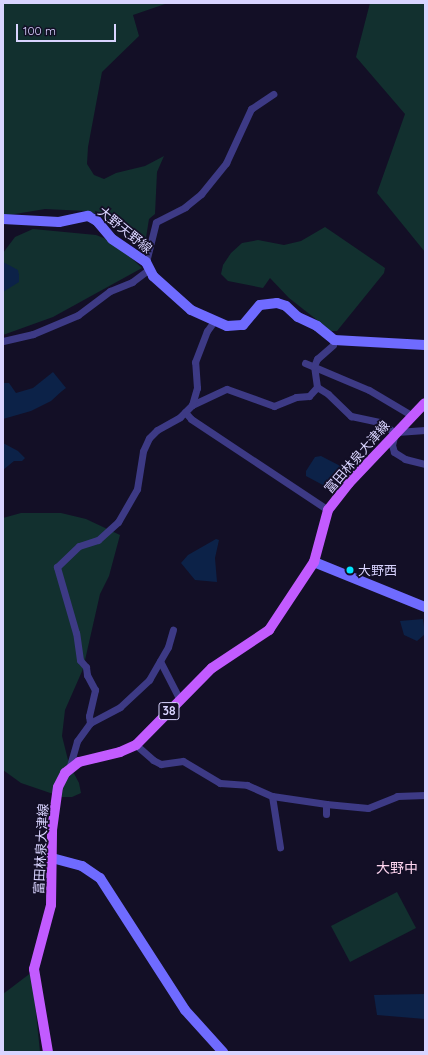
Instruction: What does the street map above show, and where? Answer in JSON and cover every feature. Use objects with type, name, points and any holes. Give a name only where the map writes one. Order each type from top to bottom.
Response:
[{"type":"main road","name":"大野天野線","points":[[3,219],[59,222],[88,216],[97,221],[112,239],[147,266],[191,310],[214,320],[238,327],[243,325],[260,305],[277,303],[286,306],[305,322],[317,326],[330,338],[339,342],[367,340],[425,345]]},
{"type":"main road","name":"富田林泉大津線","points":[[48,1052],[34,968],[51,905],[52,858],[58,787],[69,768],[87,759],[120,752],[136,745],[212,668],[269,630],[314,562],[328,510],[395,433],[425,403]]},
{"type":"main road","points":[[314,562],[425,607]]},
{"type":"main road","points":[[52,858],[82,866],[100,878],[185,1010],[223,1052]]},
{"type":"street","points":[[3,341],[33,334],[78,314],[110,291],[132,282],[147,266],[156,222],[185,207],[201,194],[226,163],[251,109],[273,94]]},
{"type":"street","points":[[202,314],[206,331]]},
{"type":"street","points":[[192,405],[197,388],[195,362],[206,331],[214,320]]},
{"type":"street","points":[[333,345],[317,359],[314,366],[317,387],[328,394],[351,416],[380,422],[395,433],[425,430]]},
{"type":"street","points":[[305,363],[369,390],[411,416]]},
{"type":"street","points":[[90,723],[89,716],[94,686],[87,676],[86,667],[80,660],[76,633],[57,567],[79,546],[98,540],[118,522],[137,489],[143,451],[149,438],[157,430],[172,423],[192,405],[227,389],[279,406],[296,397],[309,396],[317,387]]},
{"type":"street","points":[[185,412],[191,419],[328,510]]},
{"type":"street","points":[[395,433],[392,445],[394,452],[405,459],[425,464]]},
{"type":"street","points":[[69,768],[77,741],[90,723],[120,707],[148,680],[168,647],[173,630]]},
{"type":"street","points":[[160,661],[180,700]]},
{"type":"street","points":[[136,745],[153,760],[161,764],[184,761],[220,783],[247,786],[272,796],[326,804],[368,808],[397,796],[425,795]]},
{"type":"street","points":[[272,796],[280,847]]},
{"type":"street","points":[[326,804],[326,814]]},
{"type":"green space","points":[[3,3],[168,3],[133,15],[139,36],[102,72],[88,147],[87,164],[94,175],[104,179],[116,173],[145,166],[164,156],[157,172],[155,214],[149,219],[144,250],[100,215],[86,211],[45,209],[3,216]]},
{"type":"green space","points":[[370,3],[425,3],[425,252],[377,193],[405,114],[356,57]]},
{"type":"green space","points":[[325,227],[385,268],[384,273],[337,331],[331,331],[289,298],[270,278],[263,288],[228,281],[221,274],[223,265],[231,253],[242,243],[258,240],[284,245],[301,241]]},
{"type":"green space","points":[[33,229],[96,235],[114,242],[142,268],[53,317],[3,335],[3,253],[15,237]]},
{"type":"green space","points":[[21,513],[61,513],[86,519],[120,535],[109,576],[100,594],[83,669],[65,710],[62,736],[69,764],[79,783],[81,793],[72,797],[62,797],[21,783],[3,770],[3,518]]},
{"type":"green space","points":[[397,892],[416,928],[350,962],[331,926]]},
{"type":"green space","points":[[32,972],[40,1052],[3,1052],[3,994]]},
{"type":"water","points":[[3,262],[18,270],[19,282],[3,292]]},
{"type":"water","points":[[53,372],[66,388],[51,401],[31,411],[3,419],[3,383],[9,383],[16,393],[33,388]]},
{"type":"water","points":[[3,443],[18,451],[25,458],[22,461],[14,461],[3,470]]},
{"type":"water","points":[[321,456],[352,472],[336,492],[306,476],[306,471],[315,457]]},
{"type":"water","points":[[216,539],[219,540],[215,558],[217,582],[195,580],[181,563],[188,555]]},
{"type":"water","points":[[423,619],[425,634],[417,641],[404,635],[400,621]]},
{"type":"water","points":[[425,994],[425,1019],[377,1015],[374,995]]},
{"type":"place","name":"大野西","points":[[350,570]]},
{"type":"district","name":"大野中","points":[[397,868]]}]
